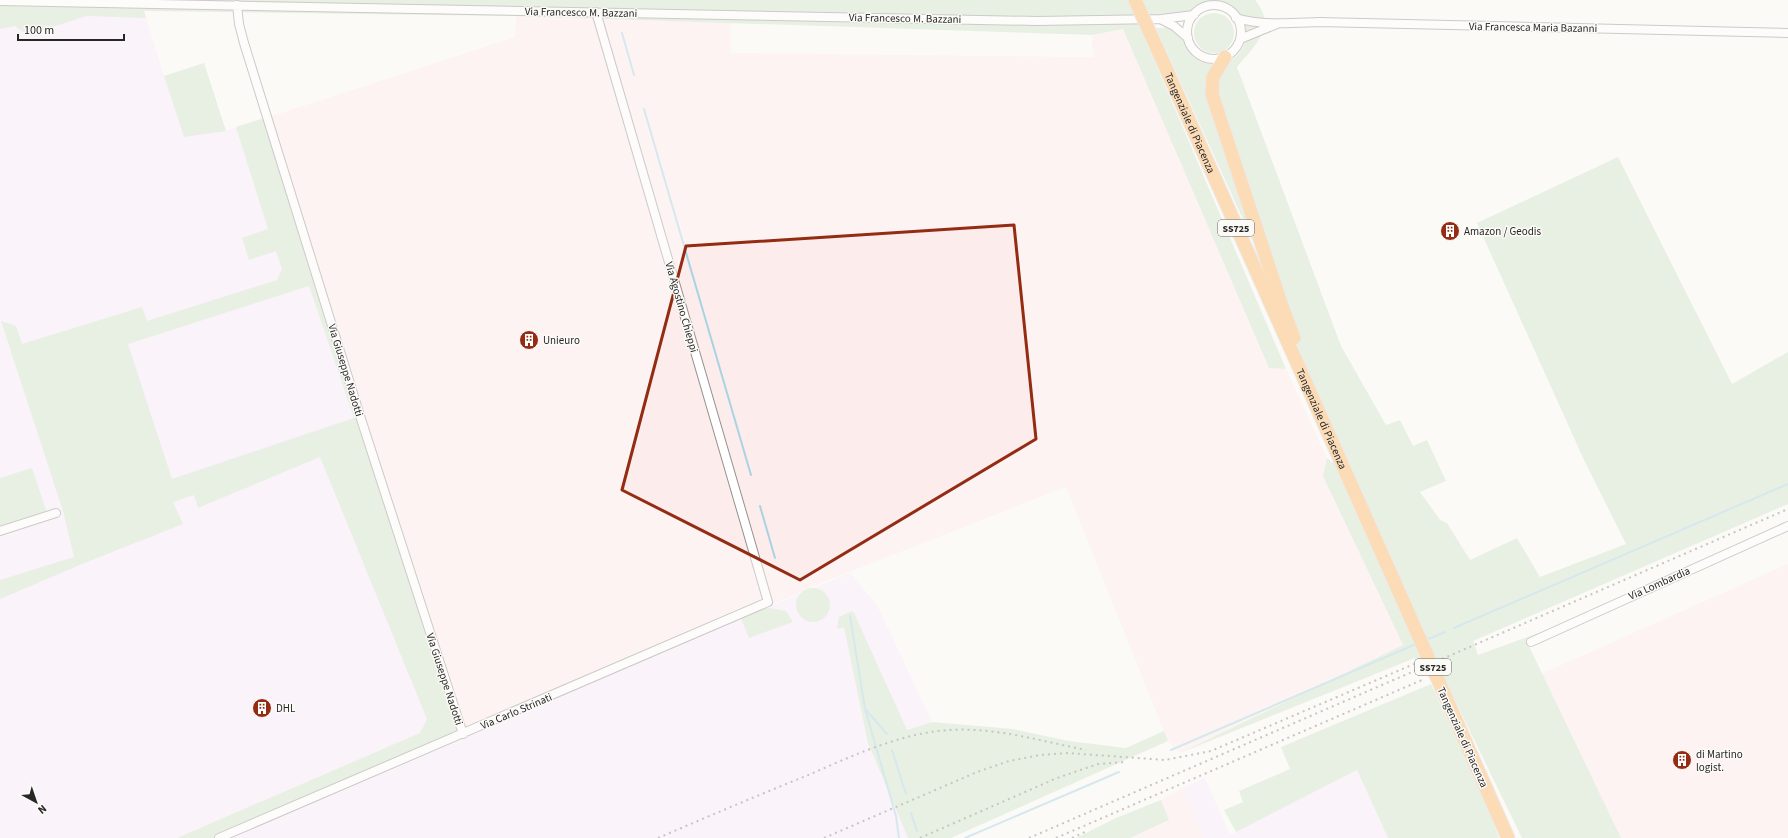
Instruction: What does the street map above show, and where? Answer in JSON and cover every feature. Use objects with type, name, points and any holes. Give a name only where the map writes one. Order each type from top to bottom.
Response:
[{"type":"highway","name":"Tangenziale di Piacenza","points":[[1135,0],[1508,838]]},
{"type":"highway","points":[[1225,57],[1214,77],[1212,94],[1282,306],[1312,379],[1317,410]]},
{"type":"highway","points":[[1491,801],[1503,838]]},
{"type":"highway","points":[[1491,801],[1515,838]]},
{"type":"street","name":"Via Francesco M. Bazzani","points":[[0,1],[1037,21],[1161,20],[1194,15]]},
{"type":"street","name":"Via Giuseppe Nadotti","points":[[237,5],[239,24],[244,43],[358,408],[463,734]]},
{"type":"street","points":[[1207,6],[1215,6],[1230,10],[1236,18],[1241,31],[1240,39],[1237,46],[1225,57],[1210,59],[1202,56],[1193,48],[1188,38],[1189,22],[1194,15],[1207,6]]},
{"type":"street","name":"Via Agostino Chieppi","points":[[596,12],[768,602]]},
{"type":"street","points":[[1236,18],[1246,21],[1279,24]]},
{"type":"street","name":"Via Francesco M. Bazzani","points":[[1161,20],[1174,26],[1188,38]]},
{"type":"street","name":"Via Francesca Maria Bazanni","points":[[1279,24],[1319,22],[1788,33]]},
{"type":"street","points":[[1240,39],[1279,24]]},
{"type":"street","points":[[0,531],[56,513]]},
{"type":"street","name":"Via Lombardia","points":[[1531,642],[1788,526]]},
{"type":"street","name":"Via Carlo Strinati","points":[[219,838],[768,602]]},
{"type":"highlighted area","points":[[1014,225],[1036,439],[800,580],[622,490],[686,246]]},
{"type":"shaded area","points":[[0,9],[144,11],[164,76],[204,63],[226,131],[266,118],[463,734],[850,573],[877,605],[932,722],[868,744],[908,838],[0,838]]},
{"type":"shaded area","points":[[516,16],[731,23],[731,53],[1093,57],[1092,35],[1123,29],[1269,368],[1286,369],[1327,458],[1323,476],[1403,646],[1180,753],[1168,741],[1066,487],[740,616],[463,734],[266,118],[515,37]]},
{"type":"shaded area","points":[[1788,564],[1788,838],[1621,838],[1541,674]]},
{"type":"shaded area","points":[[1357,770],[1388,838],[1204,838],[1182,788],[1205,778],[1230,835]]},
{"type":"shaded area","points":[[1182,788],[1204,838],[1130,838],[1169,820],[1161,800]]},
{"type":"green space","points":[[0,0],[1255,0],[1262,10],[1264,27],[1256,44],[1237,67],[1341,346],[1386,425],[1400,420],[1413,446],[1427,440],[1446,481],[1420,492],[1440,520],[1447,523],[1470,560],[1517,538],[1540,577],[1626,544],[1584,460],[1477,223],[1618,157],[1732,384],[1788,352],[1788,504],[1473,641],[1478,655],[1593,613],[1527,642],[1621,838],[1522,838],[1444,678],[1415,658],[1180,753],[1403,645],[1323,476],[1327,458],[1354,481],[1261,259],[1156,28],[1169,28],[1177,33],[1197,60],[1204,63],[1213,64],[1228,61],[1238,54],[1244,44],[1246,32],[1243,20],[1236,10],[1226,3],[1208,1],[1177,16],[1140,27],[1286,369],[1269,368],[1123,29],[1092,35],[516,16],[144,11],[146,18],[87,16],[27,35],[15,26],[0,29]]},
{"type":"green space","points":[[1218,13],[1225,16],[1231,22],[1234,33],[1233,41],[1225,50],[1218,53],[1210,53],[1203,50],[1195,41],[1194,29],[1197,22],[1206,14]]},
{"type":"green space","points":[[204,63],[226,131],[184,137],[164,76]]},
{"type":"green space","points":[[267,117],[463,734],[218,838],[177,838],[420,733],[427,719],[320,457],[198,508],[194,495],[173,502],[183,524],[82,564],[0,599],[0,580],[74,557],[63,511],[1,321],[16,326],[22,344],[142,307],[147,321],[277,280],[282,269],[276,251],[249,260],[242,238],[268,229],[236,127]],"holes":[[[309,286],[354,418],[172,479],[128,344]]]},
{"type":"green space","points":[[32,468],[48,516],[0,532],[0,478]]},
{"type":"green space","points":[[810,588],[816,588],[820,589],[827,595],[830,605],[829,612],[823,619],[816,622],[810,622],[806,621],[799,615],[796,608],[796,602],[797,598],[803,591]]},
{"type":"green space","points":[[763,607],[786,611],[793,622],[749,638],[740,616]]},
{"type":"green space","points":[[851,611],[854,613],[907,730],[932,722],[1013,729],[1069,741],[1126,748],[1164,731],[1168,741],[951,838],[908,838],[868,743],[844,627],[837,629],[839,617]]},
{"type":"green space","points":[[1431,684],[1489,811],[1499,838],[1388,838],[1357,770],[1236,832],[1224,810],[1243,802],[1239,791],[1290,769],[1281,747]]},
{"type":"green space","points":[[1161,800],[1169,820],[1130,838],[1076,838],[1116,818]]},
{"type":"waterway","points":[[622,33],[634,75]]},
{"type":"waterway","points":[[644,109],[751,475]]},
{"type":"waterway","points":[[1454,628],[1788,484]]},
{"type":"waterway","points":[[760,506],[775,558]]},
{"type":"waterway","points":[[850,616],[865,709],[896,816],[899,838]]},
{"type":"waterway","points":[[1426,640],[1445,632]]},
{"type":"waterway","points":[[1171,750],[1416,644]]},
{"type":"waterway","points":[[866,710],[887,734]]},
{"type":"waterway","points":[[892,750],[906,794]]},
{"type":"waterway","points":[[965,838],[1119,772]]},
{"type":"waterway","points":[[911,813],[917,831]]},
{"type":"railway","points":[[1029,838],[1788,509]]},
{"type":"railway","points":[[824,838],[977,772],[1009,761],[1040,755],[1068,753],[1165,760],[1211,751],[1414,664]]},
{"type":"railway","points":[[1056,838],[1422,680]]},
{"type":"railway","points":[[658,838],[876,747],[931,732],[966,730],[1001,733],[1086,750]]},
{"type":"railway","points":[[920,838],[1057,778],[1098,764],[1125,762]]},
{"type":"railway","points":[[1072,838],[1087,831]]},
{"type":"place","name":"Amazon / Geodis","points":[[1450,231]]},
{"type":"place","name":"Unieuro","points":[[529,340]]},
{"type":"place","name":"DHL","points":[[262,708]]},
{"type":"place","name":"di Martino logist.","points":[[1682,760]]}]
